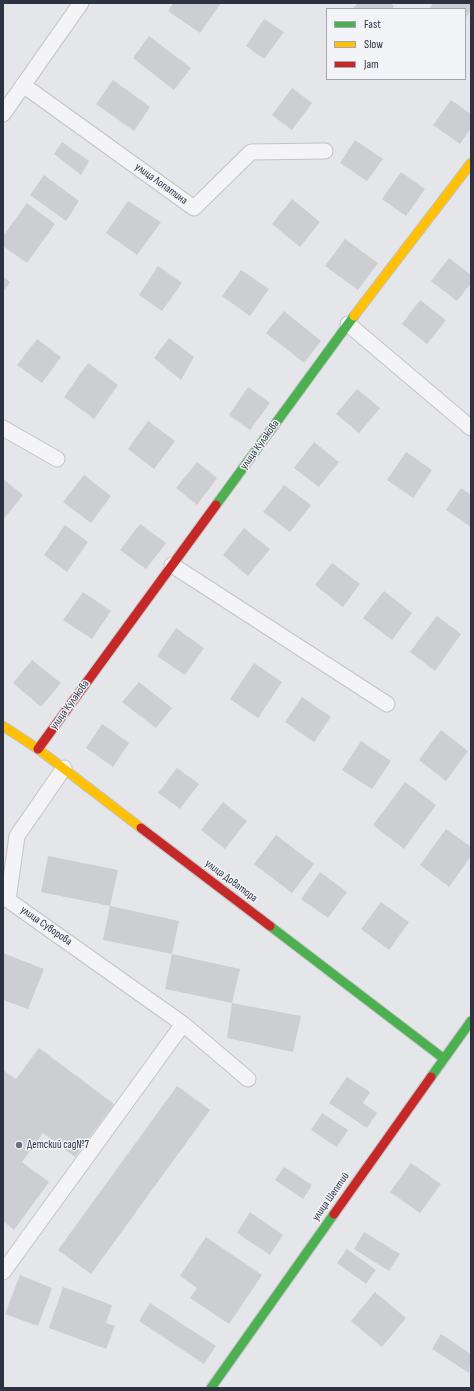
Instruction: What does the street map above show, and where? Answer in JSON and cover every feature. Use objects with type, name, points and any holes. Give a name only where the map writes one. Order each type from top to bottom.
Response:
[{"type":"street","points":[[3,114],[80,3]]},
{"type":"street","name":"улица Лопатина","points":[[23,85],[194,208],[251,152],[325,151]]},
{"type":"street","name":"улица Кулакова","points":[[38,749],[348,324],[471,163]]},
{"type":"street","points":[[348,324],[469,423]]},
{"type":"street","points":[[3,428],[57,459]]},
{"type":"street","points":[[172,565],[387,704]]},
{"type":"street","name":"улица Доватора","points":[[3,726],[64,768],[443,1058]]},
{"type":"street","name":"улица Суворова","points":[[64,768],[17,836],[8,900],[183,1024],[248,1079]]},
{"type":"street","name":"улица Шептий","points":[[211,1388],[443,1058],[471,1021]]},
{"type":"street","points":[[3,1272],[183,1024]]},
{"type":"building","points":[[173,3],[221,3],[200,33],[168,11]]},
{"type":"building","points":[[357,3],[390,3],[394,6],[393,8],[354,8]]},
{"type":"building","points":[[433,3],[471,3],[471,10],[466,18],[466,8],[430,7]]},
{"type":"building","points":[[264,19],[284,32],[264,59],[246,46]]},
{"type":"building","points":[[149,36],[191,68],[174,90],[133,58]]},
{"type":"building","points":[[113,80],[150,107],[134,131],[96,104]]},
{"type":"building","points":[[292,88],[312,103],[292,130],[272,115]]},
{"type":"building","points":[[451,100],[471,114],[471,128],[460,144],[433,125]]},
{"type":"building","points":[[355,140],[383,159],[367,181],[340,163]]},
{"type":"building","points":[[62,142],[89,161],[81,175],[54,154]]},
{"type":"building","points":[[401,172],[425,189],[406,216],[382,199]]},
{"type":"building","points":[[44,175],[79,201],[66,221],[30,195]]},
{"type":"building","points":[[292,199],[320,222],[300,247],[272,224]]},
{"type":"building","points":[[128,201],[161,222],[137,255],[106,233]]},
{"type":"building","points":[[27,203],[55,224],[27,263],[3,246],[3,236]]},
{"type":"building","points":[[345,239],[378,263],[358,290],[325,266]]},
{"type":"building","points":[[449,258],[471,275],[471,283],[457,301],[431,281]]},
{"type":"building","points":[[158,266],[182,283],[162,311],[139,295]]},
{"type":"building","points":[[241,270],[269,289],[250,316],[222,296]]},
{"type":"building","points":[[3,276],[10,282],[3,292]]},
{"type":"building","points":[[420,300],[446,320],[427,344],[402,324]]},
{"type":"building","points":[[284,311],[321,341],[304,363],[266,333]]},
{"type":"building","points":[[169,338],[194,357],[181,380],[154,358]]},
{"type":"building","points":[[37,339],[61,357],[42,383],[17,365]]},
{"type":"building","points":[[88,363],[118,385],[94,419],[64,397]]},
{"type":"building","points":[[248,387],[270,403],[250,430],[229,415]]},
{"type":"building","points":[[357,389],[380,408],[359,433],[336,414]]},
{"type":"building","points":[[148,421],[175,441],[154,469],[128,449]]},
{"type":"building","points":[[314,442],[339,462],[319,487],[294,468]]},
{"type":"building","points":[[406,452],[432,470],[413,498],[387,480]]},
{"type":"building","points":[[197,462],[217,478],[197,505],[176,488]]},
{"type":"building","points":[[84,475],[111,496],[91,523],[63,502]]},
{"type":"building","points":[[3,479],[23,495],[3,520]]},
{"type":"building","points":[[284,485],[311,505],[290,532],[263,512]]},
{"type":"building","points":[[461,488],[471,495],[471,527],[446,510]]},
{"type":"building","points":[[140,524],[166,543],[146,569],[120,550]]},
{"type":"building","points":[[65,525],[88,542],[67,572],[44,555]]},
{"type":"building","points":[[244,528],[270,549],[248,576],[223,555]]},
{"type":"building","points":[[332,563],[360,584],[343,607],[315,585]]},
{"type":"building","points":[[384,591],[412,613],[392,640],[363,618]]},
{"type":"building","points":[[83,592],[111,611],[92,639],[63,620]]},
{"type":"building","points":[[437,616],[461,634],[435,671],[410,652]]},
{"type":"building","points":[[176,628],[204,648],[185,675],[157,656]]},
{"type":"building","points":[[32,660],[61,683],[41,707],[13,683]]},
{"type":"building","points":[[254,663],[282,682],[258,718],[230,699]]},
{"type":"building","points":[[139,682],[172,708],[156,728],[122,702]]},
{"type":"building","points":[[302,697],[331,717],[314,742],[285,722]]},
{"type":"building","points":[[102,724],[129,743],[113,767],[86,748]]},
{"type":"building","points":[[441,730],[468,751],[446,781],[419,760]]},
{"type":"building","points":[[361,741],[391,761],[372,789],[342,770]]},
{"type":"building","points":[[177,768],[199,784],[180,809],[158,793]]},
{"type":"building","points":[[405,782],[436,805],[404,849],[373,825]]},
{"type":"building","points":[[223,802],[247,821],[225,849],[201,830]]},
{"type":"building","points":[[446,829],[471,847],[471,856],[449,887],[420,865]]},
{"type":"building","points":[[276,835],[314,864],[292,893],[254,864]]},
{"type":"building","points":[[48,856],[118,870],[110,906],[41,892]]},
{"type":"building","points":[[320,872],[347,892],[328,918],[301,899]]},
{"type":"building","points":[[381,902],[409,922],[389,950],[361,929]]},
{"type":"building","points":[[110,906],[179,921],[172,954],[103,940]]},
{"type":"building","points":[[3,953],[44,969],[28,1009],[3,1000]]},
{"type":"building","points":[[172,954],[240,969],[232,1003],[165,989]]},
{"type":"building","points":[[232,1003],[301,1016],[293,1052],[227,1038]]},
{"type":"building","name":"Детский сад№7","points":[[39,1048],[114,1104],[75,1157],[43,1133],[22,1162],[49,1182],[14,1230],[3,1221],[3,1070],[16,1079]]},
{"type":"building","points":[[347,1077],[370,1092],[363,1103],[377,1113],[367,1128],[329,1103]]},
{"type":"building","points":[[177,1086],[210,1110],[91,1274],[58,1250]]},
{"type":"building","points":[[322,1113],[348,1130],[337,1147],[311,1130]]},
{"type":"building","points":[[411,1163],[441,1184],[420,1213],[390,1192]]},
{"type":"building","points":[[284,1167],[312,1185],[303,1199],[275,1180]]},
{"type":"building","points":[[250,1212],[283,1235],[270,1255],[237,1233]]},
{"type":"building","points":[[364,1232],[400,1254],[389,1271],[354,1249]]},
{"type":"building","points":[[206,1237],[262,1275],[229,1324],[190,1298],[197,1288],[180,1276]]},
{"type":"building","points":[[347,1249],[376,1270],[366,1284],[337,1263]]},
{"type":"building","points":[[20,1275],[52,1288],[38,1326],[5,1314]]},
{"type":"building","points":[[63,1287],[112,1305],[106,1323],[115,1326],[106,1349],[49,1328]]},
{"type":"building","points":[[375,1292],[406,1318],[382,1347],[351,1321]]},
{"type":"building","points":[[150,1303],[216,1346],[204,1364],[139,1321]]},
{"type":"building","points":[[441,1334],[471,1354],[469,1373],[432,1349]]},
{"type":"traffic: fast","points":[[216,505],[354,316]]},
{"type":"traffic: fast","points":[[270,926],[443,1058]]},
{"type":"traffic: fast","points":[[431,1077],[471,1021]]},
{"type":"traffic: fast","points":[[211,1388],[334,1214]]},
{"type":"traffic: slow","points":[[354,316],[471,163]]},
{"type":"traffic: slow","points":[[3,726],[38,749],[141,828]]},
{"type":"traffic: jam","points":[[38,749],[216,505]]},
{"type":"traffic: jam","points":[[141,828],[270,926]]},
{"type":"traffic: jam","points":[[334,1214],[431,1077]]},
{"type":"place","name":"Детский сад№7","points":[[19,1145]]}]
